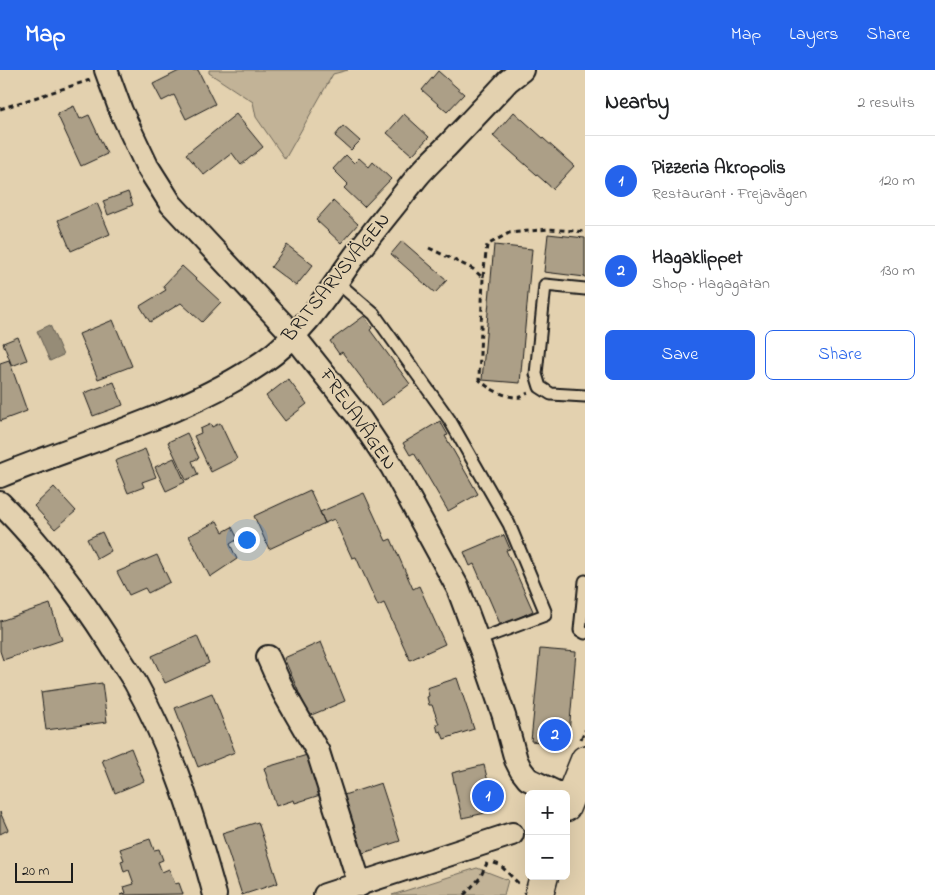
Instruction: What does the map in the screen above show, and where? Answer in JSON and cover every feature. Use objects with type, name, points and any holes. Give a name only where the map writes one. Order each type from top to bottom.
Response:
[{"type":"street","name":"FREJAVÄGEN","points":[[107,72],[121,111],[147,166],[171,204],[294,336],[360,419],[392,467],[458,588],[504,716],[516,760],[528,779],[548,790]]},
{"type":"street","name":"BRITSARVSVÄGEN","points":[[0,476],[115,433],[226,385],[263,362],[294,336],[419,175],[509,74]]},
{"type":"street","points":[[0,503],[22,526],[83,601],[135,682],[160,732],[179,779],[216,895]]},
{"type":"street","points":[[268,657],[284,693],[318,752],[360,884]]},
{"type":"street","points":[[570,790],[585,760]]},
{"type":"street","points":[[325,895],[512,834]]},
{"type":"lane","points":[[337,282],[374,314],[449,418],[508,524],[546,610],[545,616],[478,640]]},
{"type":"lane","points":[[585,289],[545,286],[536,374],[540,387],[551,394],[585,396]]},
{"type":"lane","points":[[585,581],[580,630],[585,633]]},
{"type":"path","points":[[0,109],[107,72]]},
{"type":"path","points":[[540,387],[520,397],[503,394],[483,384],[479,379],[483,278],[487,245],[509,233],[549,229],[585,232]]},
{"type":"path","points":[[428,248],[474,269],[483,278]]},
{"type":"path","points":[[464,895],[480,878],[488,861],[500,864],[512,875],[536,887]]},
{"type":"shaded area","points":[[209,70],[348,70],[333,74],[285,159],[256,117],[253,102],[209,73]]},
{"type":"shaded area","points":[[50,325],[63,355],[50,361],[37,331]]},
{"type":"shaded area","points":[[477,868],[508,880],[504,895],[392,895]]},
{"type":"building","points":[[181,70],[198,70],[215,104],[186,119],[174,95],[162,101],[153,84]]},
{"type":"building","points":[[438,71],[464,94],[447,112],[422,90]]},
{"type":"building","points":[[74,106],[80,119],[89,115],[107,154],[81,166],[57,114]]},
{"type":"building","points":[[514,112],[574,166],[553,189],[493,136]]},
{"type":"building","points":[[236,114],[263,147],[241,165],[232,153],[204,175],[186,154]]},
{"type":"building","points":[[404,114],[429,137],[412,155],[387,133]]},
{"type":"building","points":[[343,126],[360,141],[351,150],[335,136]]},
{"type":"building","points":[[346,155],[354,163],[359,158],[369,167],[373,162],[391,179],[364,207],[344,188],[348,184],[333,169]]},
{"type":"building","points":[[128,192],[133,205],[108,215],[103,201]]},
{"type":"building","points":[[333,201],[358,224],[341,243],[316,220]]},
{"type":"building","points":[[97,203],[110,234],[71,251],[58,220]]},
{"type":"building","points":[[548,234],[585,238],[585,277],[544,272]]},
{"type":"building","points":[[402,241],[447,280],[435,293],[391,254]]},
{"type":"building","points":[[287,245],[313,265],[296,286],[271,267]]},
{"type":"building","points":[[494,245],[532,249],[520,383],[482,380]]},
{"type":"building","points":[[182,266],[221,302],[202,322],[181,303],[150,322],[140,306],[166,290],[163,286]]},
{"type":"building","points":[[364,316],[372,328],[370,330],[410,384],[382,405],[342,352],[339,354],[330,341]]},
{"type":"building","points":[[113,320],[132,366],[98,379],[79,334]]},
{"type":"building","points":[[18,337],[27,360],[12,366],[3,343]]},
{"type":"building","points":[[9,360],[27,411],[0,421],[0,363]]},
{"type":"building","points":[[288,379],[307,404],[285,421],[266,396]]},
{"type":"building","points":[[114,382],[123,405],[93,416],[84,393]]},
{"type":"building","points":[[440,421],[448,435],[445,436],[478,494],[448,511],[414,453],[410,455],[403,443]]},
{"type":"building","points":[[220,423],[237,459],[211,472],[194,436],[201,433],[200,429],[211,424],[212,427]]},
{"type":"building","points":[[187,433],[199,458],[192,461],[198,475],[186,480],[168,442]]},
{"type":"building","points":[[145,449],[156,477],[142,482],[144,487],[128,493],[115,461]]},
{"type":"building","points":[[174,458],[185,482],[166,491],[155,467]]},
{"type":"building","points":[[54,487],[76,511],[55,529],[34,506]]},
{"type":"building","points":[[310,490],[325,523],[269,549],[254,516]]},
{"type":"building","points":[[364,493],[386,541],[391,539],[413,589],[419,586],[445,644],[410,660],[384,603],[378,606],[356,557],[352,558],[334,519],[325,523],[320,512]]},
{"type":"building","points":[[217,521],[223,532],[232,527],[238,539],[230,544],[237,559],[210,577],[189,536]]},
{"type":"building","points":[[102,532],[111,551],[97,559],[87,539]]},
{"type":"building","points":[[504,535],[510,549],[506,550],[533,611],[501,626],[474,564],[470,566],[464,552]]},
{"type":"building","points":[[157,555],[170,582],[148,593],[145,588],[129,595],[117,572]]},
{"type":"building","points":[[50,604],[62,640],[3,660],[0,651],[0,621]]},
{"type":"building","points":[[197,636],[209,663],[165,683],[152,656]]},
{"type":"building","points":[[321,642],[345,701],[309,716],[284,658]]},
{"type":"building","points":[[540,649],[576,652],[568,745],[531,741]]},
{"type":"building","points":[[457,678],[474,729],[444,739],[441,731],[438,732],[436,724],[439,724],[432,705],[429,705],[427,688]]},
{"type":"building","points":[[102,683],[107,722],[46,730],[41,692]]},
{"type":"building","points":[[212,693],[235,752],[198,767],[175,708]]},
{"type":"building","points":[[131,748],[144,781],[115,793],[102,760]]},
{"type":"building","points":[[307,755],[320,795],[295,803],[294,800],[276,806],[264,768]]},
{"type":"building","points":[[484,765],[495,811],[462,818],[452,773]]},
{"type":"building","points":[[381,783],[400,841],[363,853],[344,795]]},
{"type":"building","points":[[0,812],[8,830],[0,834]]},
{"type":"building","points":[[258,822],[278,883],[242,895],[222,833]]},
{"type":"building","points":[[150,839],[154,850],[159,849],[163,860],[158,862],[162,872],[169,869],[175,884],[179,883],[183,894],[120,895],[126,893],[124,887],[134,884],[129,870],[124,872],[121,861],[124,860],[120,849]]},
{"type":"place","name":"Hagaklippet","points":[[555,735]]},
{"type":"place","name":"Pizzeria Akropolis","points":[[488,796]]}]
